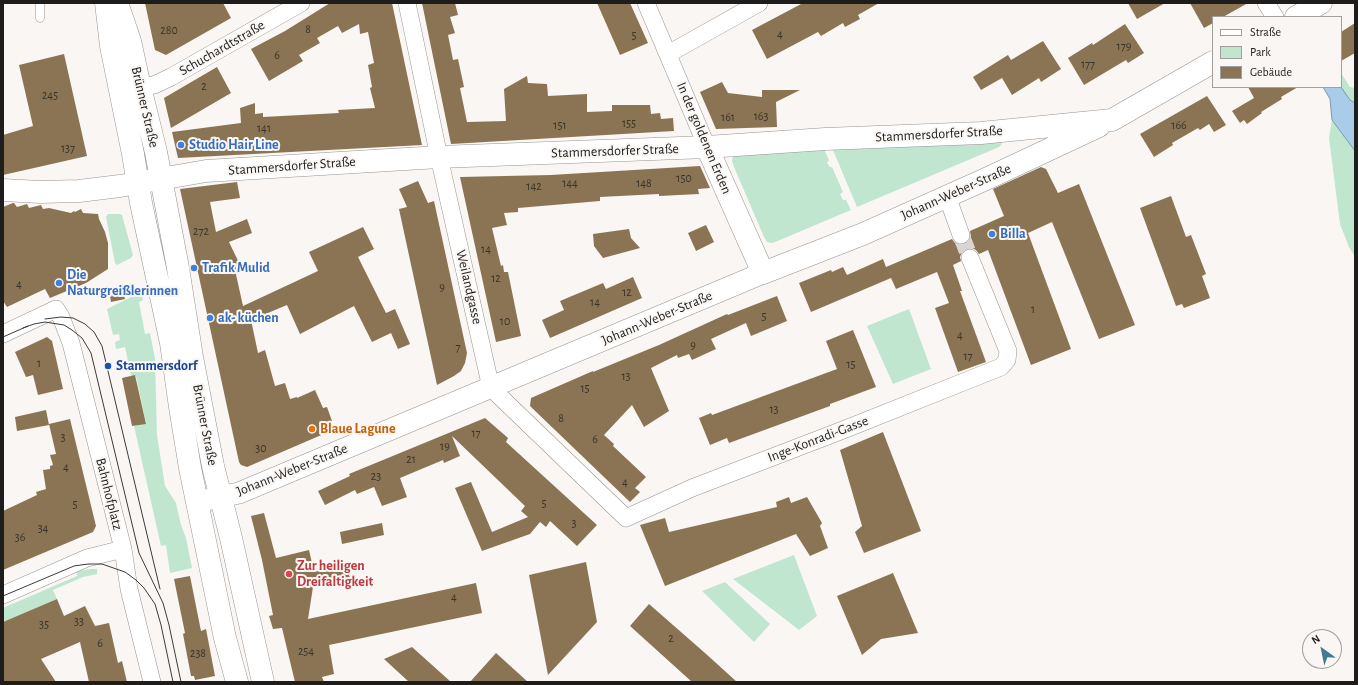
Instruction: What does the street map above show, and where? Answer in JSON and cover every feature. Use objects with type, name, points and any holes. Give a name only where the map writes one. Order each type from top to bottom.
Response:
[{"type":"main road","name":"Brünner Straße","points":[[106,3],[111,46],[133,154],[137,182],[171,343],[181,414],[197,502],[225,638],[237,682]]},
{"type":"main road","name":"Brünner Straße","points":[[117,3],[130,41],[161,178],[211,458],[233,545],[263,682]]},
{"type":"main road","points":[[1298,16],[1321,3]]},
{"type":"main road","name":"Stammersdorfer Straße","points":[[3,190],[40,192],[78,191],[206,171],[439,157],[707,148],[825,140],[981,133],[1112,120],[1212,63]]},
{"type":"main road","name":"Johann-Weber-Straße","points":[[763,273],[863,234],[1112,120]]},
{"type":"main road","name":"In der goldenen Erden","points":[[707,148],[763,273]]},
{"type":"street","name":"Schuchardtstraße","points":[[140,87],[154,85],[171,77],[302,3]]},
{"type":"street","name":"Weilandgasse","points":[[407,3],[439,157],[491,388]]},
{"type":"street","name":"In der goldenen Erden","points":[[646,3],[707,148]]},
{"type":"street","points":[[668,54],[759,3]]},
{"type":"street","points":[[1266,3],[1274,16]]},
{"type":"street","points":[[947,196],[961,235]]},
{"type":"street","name":"Inge-Konradi-Gasse","points":[[491,388],[626,518],[692,488],[1001,367],[1007,360],[1008,351],[970,258]]},
{"type":"street","name":"Johann-Weber-Straße","points":[[197,502],[239,494],[763,273]]},
{"type":"street","name":"Bahnhofplatz","points":[[3,334],[56,309],[61,316],[70,343],[123,549],[129,589],[152,682]]},
{"type":"street","points":[[3,595],[86,558],[123,549]]},
{"type":"lane","points":[[40,3],[40,18]]},
{"type":"green space","points":[[1342,75],[1350,87],[1355,88],[1355,103],[1350,100],[1342,88]]},
{"type":"green space","points":[[1332,120],[1355,151],[1355,257],[1349,247],[1340,224],[1329,138]]},
{"type":"green space","points":[[1001,142],[1002,144],[999,147],[857,207],[833,150],[834,149]]},
{"type":"green space","points":[[824,149],[829,160],[827,163],[830,167],[832,167],[843,192],[840,194],[843,200],[846,200],[851,210],[775,242],[767,242],[734,167],[732,161],[733,156]]},
{"type":"green space","points":[[108,214],[122,215],[133,255],[131,258],[117,265],[115,263],[106,217]]},
{"type":"green space","points":[[141,292],[143,300],[139,302],[145,334],[150,333],[155,359],[157,435],[165,486],[176,503],[181,525],[186,538],[192,568],[170,573],[166,545],[161,546],[134,426],[146,423],[136,376],[131,376],[125,347],[116,349],[115,342],[120,340],[119,334],[113,335],[107,309]]},
{"type":"green space","points":[[909,309],[931,369],[893,384],[867,326]]},
{"type":"green space","points":[[794,555],[817,616],[799,630],[733,579]]},
{"type":"green space","points":[[97,569],[97,574],[83,577],[53,590],[57,599],[3,622],[3,608],[77,576],[78,571]]},
{"type":"green space","points":[[725,582],[770,624],[754,642],[702,591]]},
{"type":"water","points":[[1324,88],[1342,88],[1350,100],[1355,103],[1355,151],[1332,120],[1330,99]]},
{"type":"building","points":[[145,3],[223,3],[231,18],[166,55],[155,50]]},
{"type":"building","points":[[330,3],[392,3],[422,145],[178,158],[172,132],[241,123],[240,108],[255,103],[255,114],[263,113],[263,117],[339,113],[338,110],[375,108],[370,88],[372,87],[368,65],[374,63],[368,32],[360,34],[359,24],[342,33],[338,26],[317,38],[320,43],[299,55],[303,61],[269,81],[251,49],[285,31]]},
{"type":"building","points":[[422,3],[455,3],[458,15],[450,17],[455,33],[448,35],[453,60],[458,59],[464,87],[460,88],[467,122],[506,121],[504,89],[527,76],[528,83],[547,84],[548,96],[587,94],[587,112],[612,111],[612,105],[650,105],[651,114],[660,113],[661,119],[673,118],[674,131],[451,144]]},
{"type":"building","points":[[597,3],[630,3],[648,43],[620,55]]},
{"type":"building","points":[[803,3],[879,3],[858,15],[860,19],[845,27],[843,23],[821,36],[818,32],[767,59],[752,30]]},
{"type":"building","points":[[1128,3],[1165,3],[1137,19]]},
{"type":"building","points":[[1190,3],[1248,3],[1225,16],[1212,16],[1212,24],[1204,28]]},
{"type":"building","points":[[1355,23],[1355,53],[1342,60],[1342,31]]},
{"type":"building","points":[[1125,24],[1144,53],[1128,63],[1126,60],[1084,85],[1068,58],[1092,43],[1093,45]]},
{"type":"building","points":[[1043,41],[1061,69],[1041,82],[1039,78],[1012,95],[1002,78],[981,90],[973,77],[1008,55],[1011,60]]},
{"type":"building","points":[[64,54],[87,156],[3,175],[3,135],[33,126],[19,65]]},
{"type":"building","points":[[217,67],[231,93],[171,128],[164,98]]},
{"type":"building","points":[[722,82],[728,93],[762,97],[762,90],[800,90],[776,102],[777,127],[716,129],[700,92]]},
{"type":"building","points":[[1249,88],[1296,88],[1281,97],[1282,99],[1261,112],[1262,113],[1247,124],[1244,120],[1240,123],[1232,111],[1254,98]]},
{"type":"building","points":[[1207,96],[1226,125],[1214,132],[1209,124],[1200,130],[1198,128],[1172,143],[1173,145],[1154,157],[1140,134]]},
{"type":"building","points":[[700,166],[710,188],[698,189],[699,194],[659,196],[659,194],[600,197],[600,201],[518,208],[518,212],[504,213],[507,225],[492,228],[501,266],[503,265],[504,272],[508,272],[521,336],[496,342],[460,177],[551,175]]},
{"type":"building","points":[[1041,167],[1046,169],[1058,193],[1079,184],[1135,325],[1099,339],[1052,222],[1028,233],[1071,349],[1031,365],[988,250],[979,254],[972,248],[966,249],[962,252],[960,257],[961,261],[953,265],[962,291],[960,291],[986,362],[958,372],[935,308],[949,303],[937,272],[896,289],[891,278],[811,312],[799,283],[831,270],[832,272],[843,267],[847,275],[883,259],[886,267],[952,239],[959,245],[965,244],[971,237],[970,231],[1004,216],[993,189]]},
{"type":"building","points":[[418,181],[428,203],[434,201],[467,353],[465,363],[461,371],[437,385],[399,209],[407,207],[399,189]]},
{"type":"building","points":[[237,182],[240,198],[210,202],[216,232],[247,219],[252,233],[229,242],[241,267],[235,270],[243,306],[318,271],[309,252],[363,227],[374,249],[358,257],[386,313],[395,309],[410,344],[398,349],[391,333],[372,342],[354,306],[300,334],[287,305],[251,320],[258,353],[265,350],[275,386],[285,383],[290,399],[297,398],[315,390],[323,408],[327,407],[332,421],[322,425],[326,433],[247,467],[241,465],[239,462],[180,189]]},
{"type":"building","points":[[1171,196],[1186,237],[1191,235],[1206,274],[1202,276],[1210,298],[1184,308],[1182,304],[1176,306],[1140,208]]},
{"type":"building","points":[[13,203],[17,207],[27,204],[29,208],[41,205],[43,209],[49,208],[71,213],[81,209],[83,213],[98,214],[108,243],[108,269],[86,283],[50,298],[45,289],[7,307],[3,301],[3,207]]},
{"type":"building","points":[[706,225],[714,242],[696,251],[688,233]]},
{"type":"building","points":[[629,229],[631,238],[640,248],[603,258],[594,246],[593,234]]},
{"type":"building","points":[[633,277],[642,298],[550,338],[542,320],[564,310],[560,301],[603,283],[606,289]]},
{"type":"building","points":[[122,287],[125,299],[111,302],[109,290]]},
{"type":"building","points":[[777,296],[787,321],[751,336],[746,323],[711,339],[716,349],[692,360],[689,354],[678,358],[677,355],[651,368],[669,411],[644,427],[632,405],[604,435],[614,444],[613,446],[646,477],[635,488],[640,492],[630,502],[530,406],[531,398],[593,371],[659,345],[727,314],[728,315]]},
{"type":"building","points":[[853,330],[876,387],[830,404],[830,406],[729,443],[727,438],[710,445],[699,418],[711,413],[712,415],[837,369],[826,341]]},
{"type":"building","points":[[47,337],[52,341],[63,389],[38,395],[33,375],[26,377],[15,352]]},
{"type":"building","points":[[135,375],[146,424],[132,426],[122,378]]},
{"type":"building","points":[[46,410],[49,425],[17,431],[15,417]]},
{"type":"building","points":[[485,418],[508,438],[506,442],[597,525],[577,546],[550,521],[546,527],[540,522],[530,534],[482,551],[455,488],[471,482],[492,532],[528,517],[521,511],[525,506],[452,436],[460,456],[444,463],[443,460],[400,478],[407,497],[382,506],[374,487],[357,494],[355,490],[325,505],[318,491],[350,476],[349,474]]},
{"type":"building","points":[[70,419],[96,526],[93,532],[3,570],[3,511],[37,495],[36,492],[46,489],[43,470],[50,469],[50,466],[53,465],[50,455],[56,454],[49,424]]},
{"type":"building","points":[[883,432],[921,531],[864,553],[855,532],[862,526],[840,450]]},
{"type":"building","points":[[789,497],[791,503],[807,497],[822,523],[820,526],[828,548],[810,556],[796,534],[665,586],[640,525],[665,518],[669,532],[777,507],[776,502]]},
{"type":"building","points":[[264,513],[276,558],[309,550],[314,572],[347,564],[350,579],[313,587],[308,619],[476,583],[482,613],[329,645],[334,674],[322,677],[324,682],[295,682],[282,628],[273,629],[269,616],[273,615],[251,516]]},
{"type":"building","points":[[382,523],[384,535],[342,544],[340,532]]},
{"type":"building","points":[[586,562],[597,622],[548,675],[529,575]]},
{"type":"building","points":[[893,573],[918,633],[881,639],[862,655],[837,596]]},
{"type":"building","points":[[190,576],[201,631],[206,629],[215,676],[195,680],[194,676],[191,676],[183,634],[185,633],[174,579]]},
{"type":"building","points":[[57,599],[64,616],[85,606],[95,626],[109,623],[118,663],[122,661],[127,682],[89,682],[80,642],[41,659],[56,682],[3,682],[3,622]]},
{"type":"building","points":[[649,604],[737,682],[692,682],[630,626]]},
{"type":"building","points":[[412,647],[451,682],[409,682],[384,659]]},
{"type":"building","points":[[496,653],[528,682],[470,682]]},
{"type":"tunnel","points":[[961,235],[970,258]]},
{"type":"tram line","points":[[45,319],[61,317],[73,318],[85,324],[94,332],[102,346],[160,589]]},
{"type":"tram line","points":[[23,328],[45,322],[64,325],[82,338],[91,353],[139,553],[163,603],[181,682]]},
{"type":"tram line","points":[[3,337],[28,326]]},
{"type":"tram line","points":[[3,596],[74,566],[102,564],[125,572],[144,588],[155,604],[173,682]]},
{"type":"place","name":"Studio Hair Line","points":[[181,145]]},
{"type":"place","name":"Billa","points":[[992,234]]},
{"type":"place","name":"Trafik Mulid","points":[[194,268]]},
{"type":"place","name":"Die Naturgreißlerinnen","points":[[59,283]]},
{"type":"place","name":"ak- küchen","points":[[210,318]]},
{"type":"place","name":"Stammersdorf","points":[[108,366]]},
{"type":"place","name":"Blaue Lagune","points":[[312,429]]},
{"type":"place","name":"Zur heiligen Dreifaltigkeit","points":[[289,574]]}]
